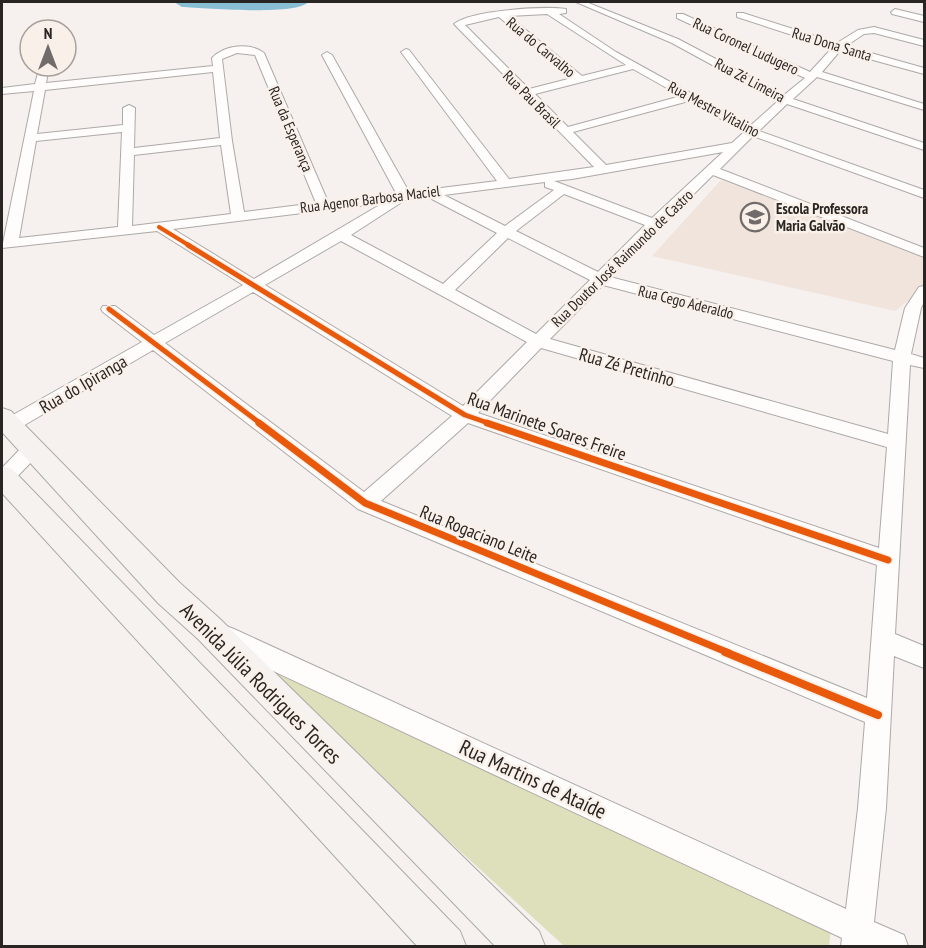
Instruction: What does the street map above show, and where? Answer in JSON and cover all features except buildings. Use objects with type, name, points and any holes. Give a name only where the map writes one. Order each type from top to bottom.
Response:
[{"type":"main road","name":"Avenida Júlia Rodrigues Torres","points":[[14,430],[170,593],[209,629],[524,946]]},
{"type":"main road","points":[[2,478],[445,946]]},
{"type":"main road","points":[[135,617],[170,593]]},
{"type":"street","name":"Rua Zé Limeira","points":[[580,2],[675,41],[785,100],[924,147]]},
{"type":"street","points":[[502,15],[599,9]]},
{"type":"street","name":"Rua Mestre Vitalino","points":[[550,12],[613,54],[752,132],[924,194]]},
{"type":"street","points":[[895,12],[924,19]]},
{"type":"street","name":"Rua Pau Brasil","points":[[502,15],[467,20],[459,24],[603,169]]},
{"type":"street","name":"Rua do Carvalho","points":[[502,15],[580,80]]},
{"type":"street","name":"Rua Dona Santa","points":[[740,15],[838,47],[924,71]]},
{"type":"street","name":"Rua Coronel Ludugero","points":[[680,16],[814,75],[924,107]]},
{"type":"street","name":"Rua Doutor José Raimundo de Castro","points":[[365,502],[465,415],[654,225],[814,75],[838,47],[861,32],[874,30],[924,43]]},
{"type":"street","name":"Rua da Esperança","points":[[217,63],[224,53],[243,50],[253,50],[259,53],[323,205]]},
{"type":"street","points":[[406,52],[505,182]]},
{"type":"street","points":[[327,55],[404,195]]},
{"type":"street","points":[[2,91],[217,63],[238,216]]},
{"type":"street","points":[[526,93],[635,66]]},
{"type":"street","points":[[6,243],[41,78]]},
{"type":"street","points":[[565,131],[691,97]]},
{"type":"street","points":[[125,231],[129,108]]},
{"type":"street","points":[[30,138],[129,128]]},
{"type":"street","points":[[128,152],[226,141]]},
{"type":"street","name":"Rua Agenor Barbosa Maciel","points":[[6,243],[159,227],[537,179],[738,146]]},
{"type":"street","points":[[712,170],[924,253]]},
{"type":"street","points":[[537,179],[654,225]]},
{"type":"street","points":[[445,291],[506,232],[563,189]]},
{"type":"street","name":"Rua Cego Aderaldo","points":[[428,192],[599,279],[924,363]]},
{"type":"street","name":"Rua do Ipiranga","points":[[2,478],[14,430],[154,343],[340,235],[404,195]]},
{"type":"street","name":"Rua Marinete Soares Freire","points":[[159,227],[465,415],[888,560]]},
{"type":"street","name":"Rua Zé Pretinho","points":[[340,235],[537,341],[896,443]]},
{"type":"street","points":[[857,938],[872,808],[902,358],[913,308],[924,290]]},
{"type":"street","name":"Rua Rogaciano Leite","points":[[109,309],[365,502],[878,715]]},
{"type":"street","name":"Rua Martins de Ataíde","points":[[209,629],[857,938],[893,946]]},
{"type":"street","points":[[883,640],[924,657]]},
{"type":"shaded area","name":"Escola Professora Maria Galvão","points":[[721,180],[924,255],[924,288],[895,311],[652,256]]},
{"type":"green space","points":[[266,659],[831,929],[829,946],[564,946],[261,669]]},
{"type":"waterway","points":[[182,2],[252,6],[300,2]]},
{"type":"cycle path","points":[[159,227],[465,415],[888,560]]},
{"type":"cycle path","points":[[109,309],[365,503],[878,715]]},
{"type":"place","name":"Escola Professora Maria Galvão","points":[[755,217]]}]
